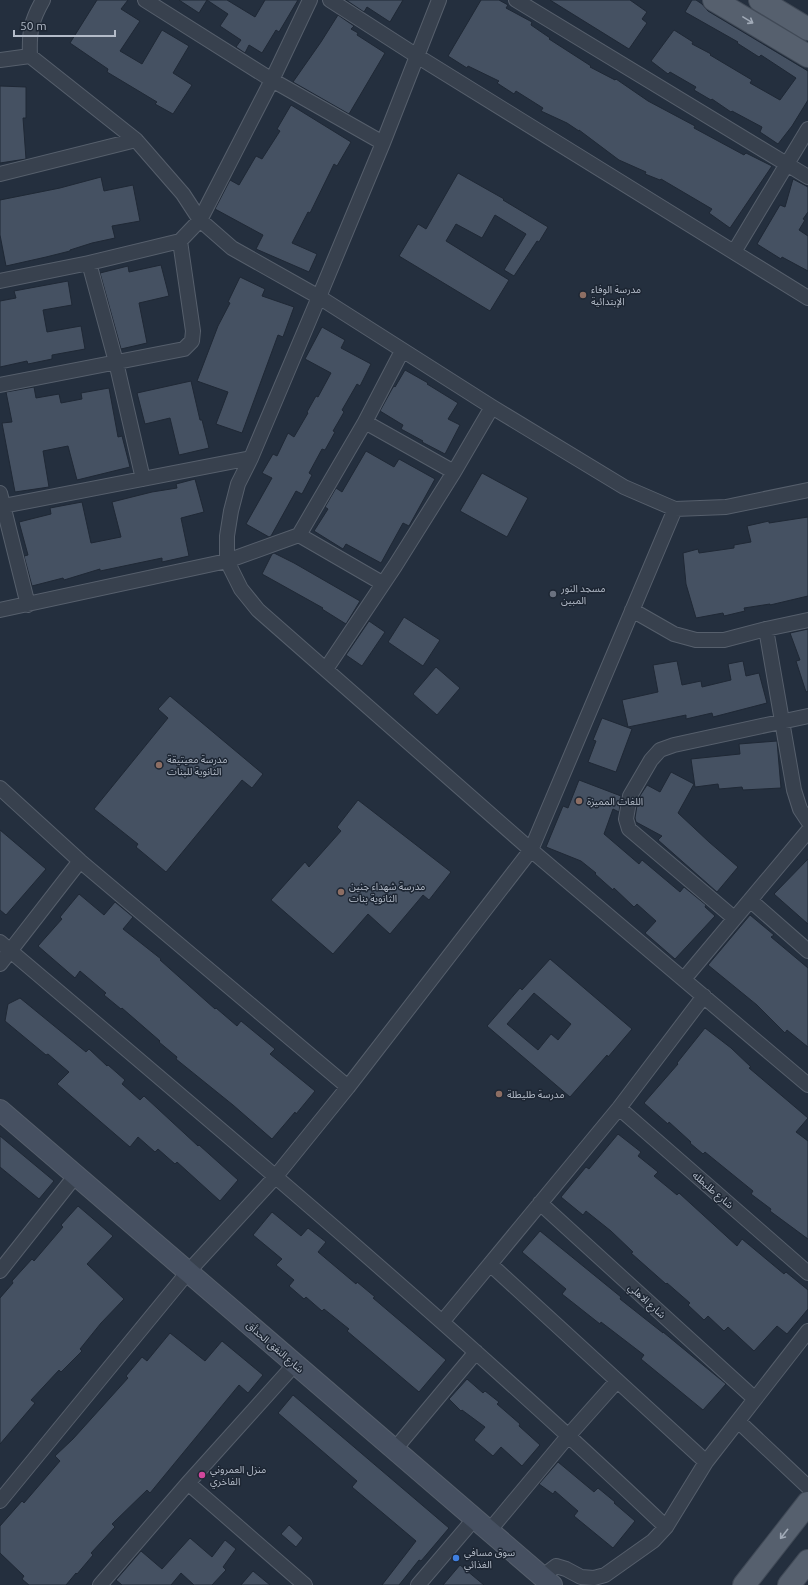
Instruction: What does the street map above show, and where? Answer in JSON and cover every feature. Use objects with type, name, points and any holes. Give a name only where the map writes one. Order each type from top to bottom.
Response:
[{"type":"main road","points":[[714,0],[808,56]]},
{"type":"main road","points":[[760,0],[808,29]]},
{"type":"main road","name":"شارع النفق الحدأق","points":[[0,1110],[550,1582]]},
{"type":"main road","points":[[744,1585],[808,1504]]},
{"type":"main road","points":[[789,1585],[808,1561]]},
{"type":"street","points":[[30,56],[29,37],[33,20],[43,0]]},
{"type":"street","points":[[145,0],[272,80],[383,143]]},
{"type":"street","points":[[0,281],[89,263],[180,241],[200,220],[272,80],[310,0]]},
{"type":"street","points":[[330,0],[417,56],[808,298]]},
{"type":"street","points":[[439,0],[383,143],[251,458],[238,484],[231,511],[227,536],[228,561],[241,589],[258,610],[531,850],[808,1085]]},
{"type":"street","points":[[516,0],[808,177]]},
{"type":"street","points":[[0,60],[30,56],[136,140],[184,194],[200,220],[232,248],[319,297],[402,351],[624,487],[675,509],[726,507],[808,490]]},
{"type":"street","points":[[734,252],[808,129]]},
{"type":"street","points":[[0,174],[136,140]]},
{"type":"street","points":[[0,385],[184,349],[192,341],[193,330],[180,241]]},
{"type":"street","points":[[89,263],[116,362],[143,479]]},
{"type":"street","points":[[0,610],[228,561],[299,535],[364,422],[402,351]]},
{"type":"street","points":[[326,669],[454,472],[492,407]]},
{"type":"street","points":[[364,422],[454,472]]},
{"type":"street","points":[[28,605],[2,499],[143,479],[251,458]]},
{"type":"street","points":[[0,1501],[188,1272],[276,1176],[348,1087],[531,850],[675,509]]},
{"type":"street","points":[[299,535],[382,583]]},
{"type":"street","points":[[632,610],[674,634],[696,640],[724,640],[808,620]]},
{"type":"street","points":[[766,629],[794,790],[800,809],[808,821]]},
{"type":"street","points":[[734,918],[629,829],[626,819],[630,796],[651,760],[660,750],[674,745],[782,720],[808,716]]},
{"type":"street","points":[[0,788],[80,861],[348,1087]]},
{"type":"street","points":[[684,979],[808,831]]},
{"type":"street","points":[[0,964],[80,861]]},
{"type":"street","points":[[750,900],[808,951]]},
{"type":"street","points":[[0,942],[276,1176],[443,1321],[569,1435],[666,1527]]},
{"type":"street","points":[[443,1321],[619,1108],[704,996]]},
{"type":"street","name":"شارع طليطله","points":[[619,1108],[808,1273]]},
{"type":"street","points":[[0,1271],[76,1175]]},
{"type":"street","name":"شارع الاهلي","points":[[540,1203],[755,1399]]},
{"type":"street","points":[[490,1264],[706,1462]]},
{"type":"street","points":[[550,1582],[556,1566],[566,1569],[581,1577],[594,1578],[605,1575],[653,1542],[666,1527],[706,1462],[808,1331]]},
{"type":"street","points":[[395,1449],[476,1352]]},
{"type":"street","points":[[100,1585],[188,1483],[295,1364]]},
{"type":"street","points":[[418,1585],[482,1525],[569,1435],[617,1381]]},
{"type":"street","points":[[738,1421],[808,1487]]},
{"type":"street","points":[[188,1483],[305,1585]]},
{"type":"building","points":[[97,0],[128,0],[121,9],[140,21],[120,51],[142,64],[162,30],[189,46],[173,73],[192,85],[173,114],[155,104],[157,102],[107,72],[108,69],[70,43]]},
{"type":"building","points":[[179,0],[207,0],[199,13]]},
{"type":"building","points":[[207,0],[227,0],[255,17],[265,0],[298,0],[279,32],[276,30],[262,53],[249,45],[245,53],[236,47],[241,40],[220,26],[228,14]]},
{"type":"building","points":[[346,0],[403,0],[390,22],[367,7],[364,12]]},
{"type":"building","points":[[481,0],[499,0],[508,5],[506,8],[532,22],[531,25],[550,38],[549,39],[591,66],[590,67],[615,80],[616,79],[648,101],[695,126],[694,128],[744,155],[746,153],[772,166],[730,228],[709,213],[712,209],[661,179],[660,180],[645,174],[646,172],[619,160],[579,130],[541,111],[543,108],[516,91],[514,94],[497,83],[499,81],[468,66],[467,68],[448,56]]},
{"type":"building","points":[[550,0],[630,0],[647,12],[642,19],[647,23],[629,49]]},
{"type":"building","points":[[692,0],[696,0],[708,11],[808,71],[808,100],[792,126],[778,144],[760,132],[762,127],[732,111],[731,112],[712,99],[711,100],[694,90],[696,87],[670,72],[668,74],[651,61],[674,30],[693,42],[692,44],[711,54],[710,55],[752,80],[750,83],[780,100],[796,78],[761,55],[759,57],[737,43],[738,42],[685,12]]},
{"type":"building","points":[[338,15],[354,26],[351,29],[358,33],[357,35],[385,53],[349,114],[293,82]]},
{"type":"building","points":[[0,86],[26,87],[26,118],[23,118],[26,159],[0,163]]},
{"type":"building","points":[[291,105],[351,142],[337,166],[334,164],[310,213],[308,212],[292,243],[317,254],[309,272],[256,249],[263,235],[215,209],[230,180],[239,185],[256,156],[262,159],[280,131],[277,129]]},
{"type":"building","points":[[458,173],[504,199],[503,200],[548,227],[514,276],[504,270],[526,234],[495,215],[482,238],[456,224],[446,241],[509,280],[490,311],[399,256],[418,224],[426,229]]},
{"type":"building","points":[[101,177],[104,191],[133,185],[140,221],[112,226],[115,238],[92,243],[70,251],[6,266],[0,235],[0,200],[60,188]]},
{"type":"building","points":[[793,179],[808,187],[808,212],[803,219],[805,220],[799,230],[808,236],[808,271],[782,257],[781,259],[757,244],[780,205],[785,207]]},
{"type":"building","points":[[161,265],[169,296],[139,303],[147,343],[121,349],[100,273],[128,266],[129,272]]},
{"type":"building","points":[[240,277],[265,289],[262,296],[294,307],[283,337],[278,335],[242,433],[216,424],[228,392],[197,381],[218,326],[230,303],[228,302]]},
{"type":"building","points":[[68,281],[72,305],[43,310],[47,332],[81,326],[85,349],[52,355],[52,359],[28,364],[27,361],[0,367],[0,301],[16,298],[14,291]]},
{"type":"building","points":[[322,327],[345,340],[341,348],[371,364],[360,386],[357,384],[342,410],[344,412],[333,431],[335,432],[325,450],[322,449],[309,473],[312,475],[302,494],[296,491],[271,536],[269,537],[246,524],[272,478],[262,473],[273,454],[277,456],[288,433],[294,437],[316,396],[318,397],[331,373],[305,359]]},
{"type":"building","points":[[405,370],[458,403],[448,419],[460,425],[445,454],[401,429],[403,425],[380,411],[392,389],[394,386],[395,387]]},
{"type":"building","points":[[191,381],[200,420],[202,420],[209,448],[179,455],[170,418],[145,424],[137,393]]},
{"type":"building","points":[[34,387],[36,398],[59,394],[61,403],[82,399],[81,393],[109,388],[118,437],[122,436],[130,467],[77,480],[68,446],[43,451],[49,487],[15,492],[2,423],[12,422],[6,392]]},
{"type":"building","points":[[366,451],[394,467],[399,459],[435,479],[409,526],[403,523],[381,563],[346,544],[343,549],[314,531],[328,509],[325,507],[336,488],[342,492]]},
{"type":"building","points":[[482,473],[528,498],[507,537],[460,511]]},
{"type":"building","points":[[195,479],[204,512],[181,518],[189,556],[162,562],[162,558],[100,571],[100,569],[64,580],[63,578],[32,586],[24,556],[28,555],[19,522],[51,514],[50,508],[82,502],[91,543],[121,537],[112,502],[152,492],[177,488],[176,484]]},
{"type":"building","points":[[808,517],[808,596],[770,605],[744,608],[745,611],[724,616],[723,613],[696,618],[686,584],[683,553],[698,549],[699,553],[734,548],[734,545],[751,542],[747,526],[769,521],[769,523]]},
{"type":"building","points":[[274,553],[360,601],[346,624],[322,609],[323,608],[262,574],[272,554]]},
{"type":"building","points":[[404,617],[440,640],[423,666],[388,642]]},
{"type":"building","points":[[369,621],[385,632],[362,666],[346,655]]},
{"type":"building","points":[[808,629],[808,691],[806,692],[796,661],[800,660],[790,633]]},
{"type":"building","points":[[677,661],[682,685],[701,681],[702,687],[731,680],[728,664],[743,661],[746,676],[759,673],[767,703],[713,717],[712,713],[686,719],[686,715],[628,727],[622,700],[658,692],[653,665]]},
{"type":"building","points":[[436,667],[460,688],[437,715],[413,694]]},
{"type":"building","points":[[170,696],[263,774],[252,788],[242,780],[166,872],[136,847],[138,844],[94,809],[168,718],[158,709]]},
{"type":"building","points":[[602,718],[632,729],[616,772],[588,762],[596,741],[593,740]]},
{"type":"building","points":[[777,741],[781,788],[743,790],[742,787],[719,789],[718,784],[695,787],[691,759],[740,754],[739,744]]},
{"type":"building","points":[[671,772],[694,784],[678,813],[738,867],[717,892],[658,840],[662,836],[636,822],[635,818],[638,799],[647,785],[660,792]]},
{"type":"building","points":[[579,780],[621,796],[619,812],[613,809],[604,834],[639,864],[642,860],[680,892],[684,887],[706,905],[705,907],[715,916],[675,959],[645,933],[656,921],[637,904],[634,907],[614,888],[613,890],[581,861],[546,847],[563,806],[568,808]]},
{"type":"building","points":[[358,800],[451,872],[429,900],[423,895],[390,934],[368,914],[333,954],[271,900],[305,862],[309,867],[341,831],[337,827]]},
{"type":"building","points":[[0,830],[46,869],[6,915],[0,910]]},
{"type":"building","points":[[808,859],[808,924],[774,894]]},
{"type":"building","points":[[79,894],[104,915],[115,902],[133,917],[123,929],[161,959],[160,960],[215,1009],[216,1008],[237,1026],[241,1021],[275,1049],[270,1054],[315,1091],[272,1139],[176,1059],[177,1057],[159,1042],[160,1041],[122,1008],[121,1009],[104,995],[106,993],[80,971],[75,978],[38,946],[62,919],[60,917]]},
{"type":"building","points":[[750,915],[774,935],[771,937],[808,968],[808,1047],[787,1030],[785,1033],[757,1005],[708,965]]},
{"type":"building","points":[[550,959],[632,1029],[570,1097],[487,1026],[520,988],[522,990]],"holes":[[[534,993],[571,1024],[558,1040],[551,1034],[538,1050],[507,1024]]]},
{"type":"building","points":[[20,998],[86,1052],[89,1049],[125,1080],[122,1084],[140,1100],[144,1096],[198,1146],[199,1145],[238,1180],[220,1201],[177,1162],[175,1164],[158,1149],[155,1152],[138,1137],[130,1147],[57,1084],[69,1072],[5,1021],[8,1004]]},
{"type":"building","points":[[705,1028],[731,1048],[751,1067],[749,1068],[808,1118],[796,1132],[808,1141],[808,1239],[770,1211],[771,1209],[751,1194],[753,1191],[705,1152],[703,1154],[669,1122],[668,1124],[644,1103],[678,1064],[677,1063]]},
{"type":"building","points":[[618,1134],[641,1152],[638,1156],[658,1172],[654,1176],[677,1195],[679,1193],[737,1246],[742,1239],[784,1274],[786,1272],[808,1290],[808,1309],[787,1334],[777,1326],[754,1351],[728,1327],[724,1331],[708,1316],[704,1320],[688,1305],[690,1303],[631,1253],[633,1252],[611,1231],[586,1211],[583,1215],[561,1197],[586,1167],[589,1169]]},
{"type":"building","points":[[0,1136],[54,1181],[39,1199],[0,1167]]},
{"type":"building","points":[[78,1206],[113,1236],[87,1264],[124,1299],[101,1323],[80,1349],[82,1351],[61,1372],[59,1370],[31,1400],[35,1403],[0,1444],[0,1298],[13,1283],[12,1281],[32,1259],[34,1261],[63,1227],[61,1225]]},
{"type":"building","points":[[272,1212],[301,1236],[308,1228],[326,1242],[318,1252],[356,1284],[357,1282],[375,1297],[373,1298],[446,1360],[419,1392],[347,1331],[349,1329],[324,1309],[322,1311],[306,1297],[304,1299],[289,1286],[294,1280],[276,1265],[282,1259],[253,1235]]},
{"type":"building","points":[[540,1231],[621,1297],[620,1299],[726,1384],[703,1410],[641,1359],[644,1355],[601,1322],[600,1324],[562,1294],[566,1289],[522,1252]]},
{"type":"building","points":[[170,1333],[205,1361],[222,1341],[263,1375],[248,1393],[239,1385],[150,1493],[147,1490],[112,1524],[115,1527],[91,1553],[93,1555],[66,1585],[29,1585],[22,1579],[24,1576],[0,1553],[0,1526],[22,1501],[24,1503],[60,1461],[55,1456],[73,1439],[128,1378],[126,1376],[142,1357],[147,1361]]},
{"type":"building","points":[[467,1379],[483,1393],[485,1391],[499,1402],[497,1404],[520,1424],[519,1426],[540,1445],[522,1466],[501,1447],[493,1456],[474,1440],[485,1427],[462,1410],[461,1411],[449,1399]]},
{"type":"building","points":[[293,1395],[449,1528],[421,1561],[419,1560],[399,1585],[382,1585],[416,1541],[352,1487],[357,1481],[278,1413]]},
{"type":"building","points":[[558,1462],[594,1492],[598,1488],[635,1521],[613,1548],[574,1516],[578,1511],[555,1491],[553,1494],[539,1484]]},
{"type":"building","points":[[289,1525],[303,1538],[296,1547],[281,1534]]},
{"type":"building","points":[[190,1538],[212,1557],[225,1540],[236,1549],[223,1567],[226,1570],[212,1585],[194,1585],[181,1573],[171,1585],[122,1585],[116,1580],[141,1551],[162,1569]]},
{"type":"building","points":[[460,1565],[484,1585],[443,1585]]},
{"type":"building","points":[[253,1571],[270,1585],[241,1585]]},
{"type":"place","name":"مدرسة الوفاء الإبتدائية","points":[[583,295]]},
{"type":"place","name":"مسجد النور المبين","points":[[553,594]]},
{"type":"place","name":"مدرسة معيتيقة الثانوية للبنات","points":[[159,765]]},
{"type":"place","name":"اللغات المميزة","points":[[579,801]]},
{"type":"place","name":"مدرسة شهداء جنين الثانوية بنات","points":[[341,892]]},
{"type":"place","name":"مدرسة طليطلة","points":[[499,1094]]},
{"type":"place","name":"منزل العمروني الفاخري","points":[[202,1475]]},
{"type":"place","name":"سوق مسافي الغذائي","points":[[456,1558]]}]
